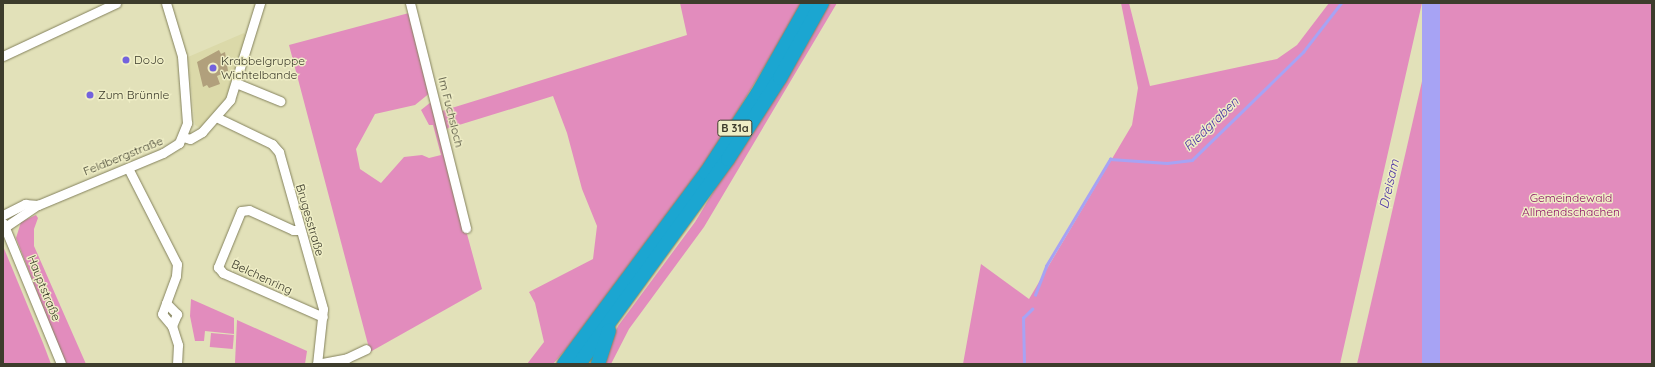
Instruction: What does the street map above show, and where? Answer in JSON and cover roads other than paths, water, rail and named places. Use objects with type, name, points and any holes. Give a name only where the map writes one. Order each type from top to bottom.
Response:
[{"type":"highway","name":"B 31a","points":[[564,364],[706,172],[758,93],[809,3]]},
{"type":"highway","name":"B 31a","points":[[579,364],[612,321],[732,153],[780,78],[822,3]]},
{"type":"highway","points":[[598,364],[612,321]]},
{"type":"street","points":[[3,56],[116,3]]},
{"type":"street","points":[[166,3],[182,56],[187,123],[183,137],[190,139],[200,134],[218,118],[236,83],[260,3]]},
{"type":"street","name":"Im Fuchsloch","points":[[410,3],[466,228]]},
{"type":"street","points":[[236,83],[280,101]]},
{"type":"street","name":"Brugesstraße","points":[[218,118],[272,144],[278,152],[323,317],[317,364],[346,358],[366,348]]},
{"type":"street","name":"Feldbergstraße","points":[[4,225],[38,205],[172,149],[183,137]]},
{"type":"street","points":[[128,168],[177,264],[162,314],[172,326],[178,345],[177,364]]},
{"type":"street","name":"Feldbergstraße","points":[[3,215],[25,204],[38,205]]},
{"type":"street","name":"Belchenring","points":[[300,230],[293,230],[250,210],[241,211],[218,266],[223,273],[323,317]]},
{"type":"street","name":"Hauptstraße","points":[[4,225],[61,364]]},
{"type":"water","points":[[1422,3],[1440,3],[1440,364],[1422,364]]},
{"type":"waterway","name":"Riedgraben","points":[[1035,295],[1046,266],[1110,159],[1167,163],[1192,160],[1303,52],[1341,3]]},
{"type":"waterway","name":"Riedgraben","points":[[1024,364],[1023,318],[1032,309]]},
{"type":"place","name":"DoJo","points":[[126,60]]},
{"type":"place","name":"Krabbelgruppe Wichtelbande","points":[[213,68]]},
{"type":"place","name":"Zum Brünnle","points":[[90,95]]},
{"type":"water label","name":"Dreisam","points":[[1389,184]]},
{"type":"park label","name":"Gemeindewald Allmendschachen","points":[[1571,205]]}]
